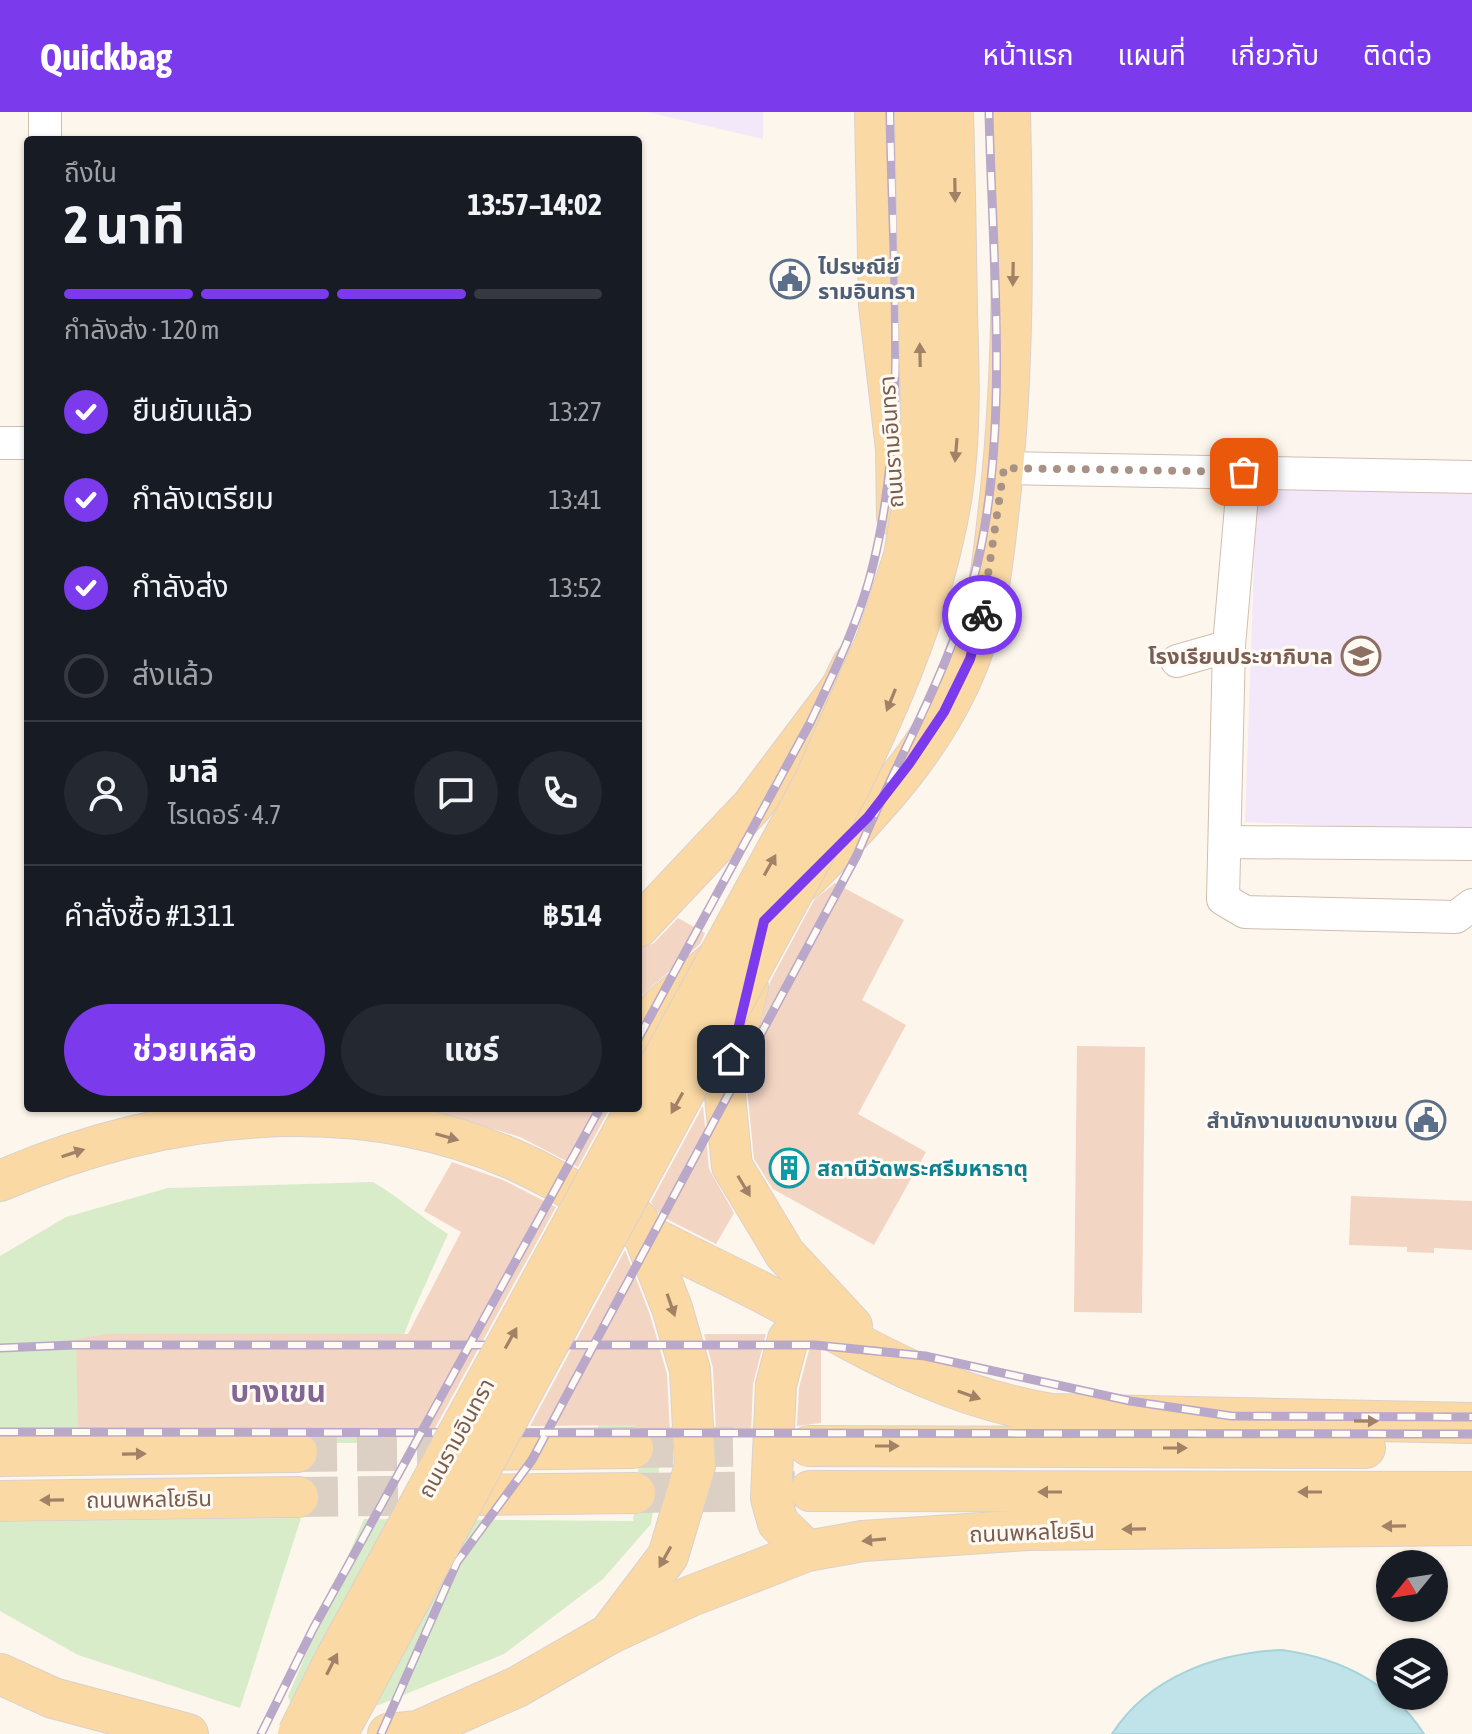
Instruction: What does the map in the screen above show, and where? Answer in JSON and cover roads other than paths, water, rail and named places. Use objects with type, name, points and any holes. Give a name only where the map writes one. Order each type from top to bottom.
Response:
[{"type":"main road","name":"ถนนรามอินทรา","points":[[642,923],[752,806],[841,688],[885,584],[895,537],[899,495],[879,305],[875,112]]},
{"type":"main road","name":"ถนนรามอินทรา","points":[[642,1097],[814,782],[876,641],[904,556],[915,490],[921,418],[915,112]]},
{"type":"main road","name":"ถนนรามอินทรา","points":[[337,1734],[848,790],[883,720],[911,651],[934,577],[949,507],[959,415],[953,112]]},
{"type":"main road","points":[[642,1032],[660,1008],[764,921],[878,804],[944,712],[970,659],[987,597],[1004,468],[1012,328],[1010,112]]},
{"type":"main road","points":[[799,744],[800,763],[808,782],[827,801],[844,811],[878,804]]},
{"type":"main road","points":[[764,921],[724,1086],[732,1166],[785,1254],[825,1300],[896,1367]]},
{"type":"main road","points":[[609,1634],[668,1556],[695,1466],[690,1370],[672,1308],[620,1177],[617,1112]]},
{"type":"main road","name":"ถนนรามอินทรา","points":[[298,1734],[333,1663],[634,1112]]},
{"type":"main road","points":[[0,1181],[75,1152],[217,1119],[389,1114],[512,1159],[570,1187],[643,1232],[819,1323],[896,1367],[997,1405],[1051,1414],[1472,1423]]},
{"type":"main road","points":[[807,1551],[778,1523],[771,1498],[776,1385],[788,1339],[800,1326],[819,1323]]},
{"type":"main road","points":[[809,1446],[1472,1449]]},
{"type":"main road","points":[[477,1450],[633,1448]]},
{"type":"main road","name":"ถนนพหลโยธิน","points":[[0,1456],[297,1452]]},
{"type":"main road","name":"ถนนพหลโยธิน","points":[[810,1491],[1472,1492]]},
{"type":"main road","points":[[473,1495],[635,1493]]},
{"type":"main road","name":"ถนนพหลโยธิน","points":[[0,1501],[298,1497]]},
{"type":"main road","name":"ถนนพหลโยธิน","points":[[406,1733],[530,1681],[609,1634],[691,1596],[807,1551],[863,1541],[1028,1530],[1472,1525]]},
{"type":"main road","points":[[0,1674],[53,1698],[173,1733]]},
{"type":"street","points":[[45,112],[45,136]]},
{"type":"street","points":[[0,443],[24,443]]},
{"type":"street","points":[[1004,468],[1472,477]]},
{"type":"street","points":[[1244,472],[1229,646],[1223,899],[1234,909],[1245,912],[1456,917],[1472,905]]},
{"type":"street","points":[[1177,661],[1229,646]]},
{"type":"street","points":[[1225,842],[1472,844]]},
{"type":"water","points":[[1282,1650],[1324,1659],[1344,1667],[1376,1685],[1376,1710],[1405,1710],[1424,1734],[1112,1734],[1145,1697],[1186,1671],[1233,1656]]},
{"type":"tunnel","points":[[633,1448],[805,1446]]},
{"type":"tunnel","points":[[297,1452],[477,1450]]},
{"type":"tunnel","points":[[635,1493],[806,1491]]},
{"type":"tunnel","points":[[298,1497],[457,1495]]},
{"type":"railway","points":[[642,1032],[810,723],[846,646],[868,585],[884,510],[895,397],[890,112]]},
{"type":"railway","points":[[381,1734],[457,1562],[532,1460],[857,855],[954,640],[977,565],[993,456],[996,340],[989,112]]},
{"type":"railway","points":[[261,1734],[313,1629],[598,1112]]},
{"type":"railway","points":[[0,1348],[74,1345],[815,1345],[925,1356],[1130,1401],[1231,1416],[1472,1417]]},
{"type":"railway","points":[[0,1432],[1472,1434]]},
{"type":"place","name":"ไปรษณีย์ รามอินทรา","points":[[790,279]]},
{"type":"place","name":"โรงเรียนประชาภิบาล","points":[[1361,656]]},
{"type":"place","name":"สำนักงานเขตบางเขน","points":[[1426,1120]]},
{"type":"place","name":"สถานีวัดพระศรีมหาธาตุ","points":[[789,1168]]},
{"type":"district","name":"บางเขน","points":[[278,1391]]}]
